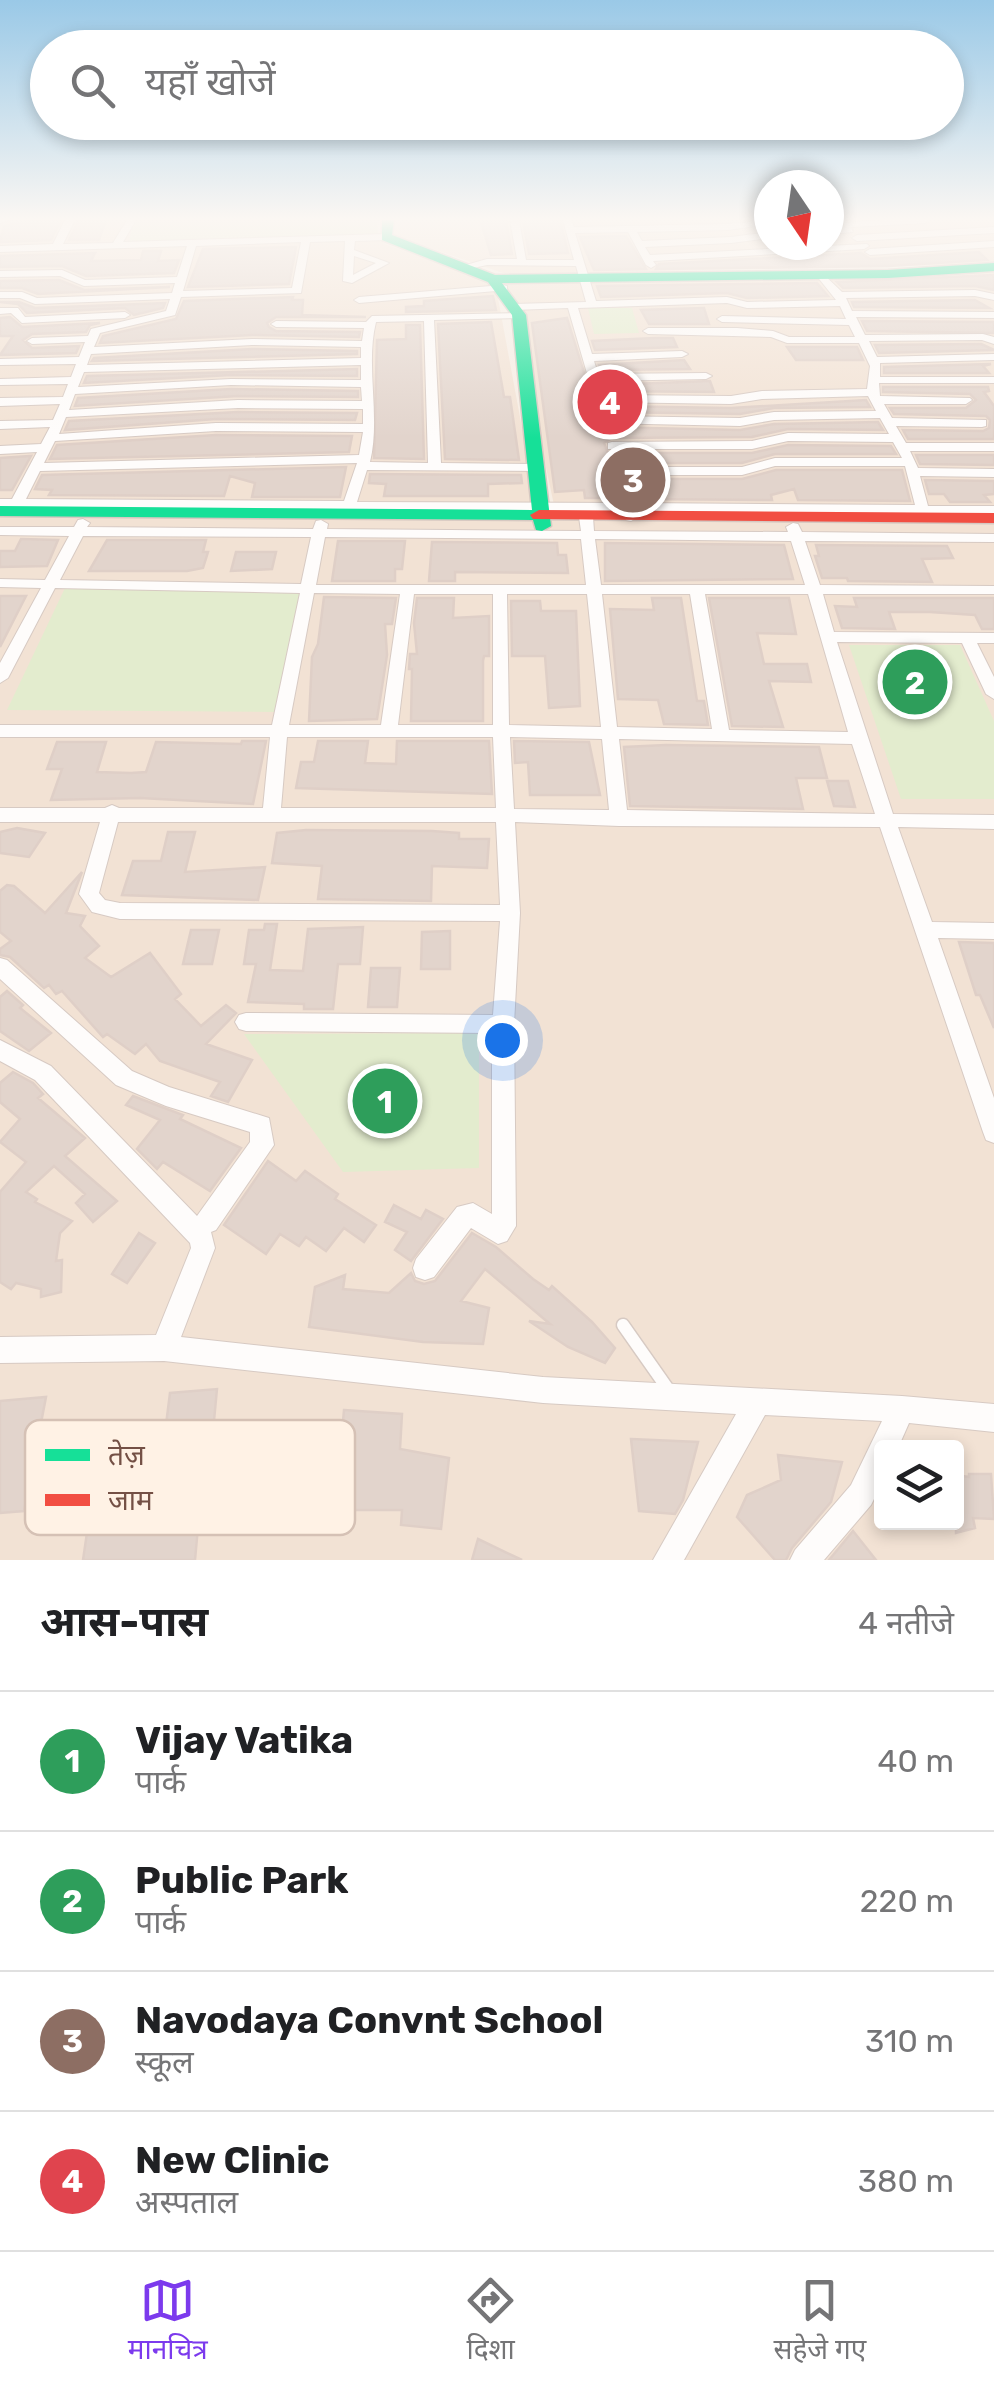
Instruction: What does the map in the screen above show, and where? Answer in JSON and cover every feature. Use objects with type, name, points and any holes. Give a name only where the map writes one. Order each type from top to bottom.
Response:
[{"type":"main road","points":[[501,293],[507,297],[537,468],[540,516]]},
{"type":"main road","points":[[507,297],[519,293]]},
{"type":"main road","points":[[5,514],[348,509],[540,516],[588,526],[795,532],[926,518],[994,528]]},
{"type":"main road","points":[[588,526],[630,512],[994,518]]},
{"type":"main road","points":[[5,514],[82,528],[321,527],[540,516]]},
{"type":"street","points":[[0,296],[22,295],[36,301],[243,293]]},
{"type":"street","points":[[589,293],[592,304]]},
{"type":"street","points":[[784,293],[790,304]]},
{"type":"street","points":[[834,293],[873,360],[874,391],[912,467],[926,518],[994,510]]},
{"type":"street","points":[[994,296],[976,293],[646,325],[773,334],[787,340],[984,337],[994,341]]},
{"type":"street","points":[[171,313],[177,295]]},
{"type":"street","points":[[358,300],[507,297],[573,307],[728,300],[747,305],[994,315]]},
{"type":"street","points":[[348,509],[365,462],[370,428],[367,362],[372,319],[429,316],[507,297]]},
{"type":"street","points":[[540,516],[630,512],[573,307]]},
{"type":"street","points":[[0,311],[14,310],[22,320],[171,313]]},
{"type":"street","points":[[5,514],[37,467],[95,331],[171,313]]},
{"type":"street","points":[[429,316],[434,468]]},
{"type":"street","points":[[276,324],[369,325]]},
{"type":"street","points":[[32,341],[79,370]]},
{"type":"street","points":[[226,406],[235,344]]},
{"type":"street","points":[[0,382],[235,344],[369,344]]},
{"type":"street","points":[[587,358],[682,354]]},
{"type":"street","points":[[873,360],[994,356]]},
{"type":"street","points":[[0,362],[231,382],[368,384]]},
{"type":"street","points":[[0,402],[79,370],[367,362]]},
{"type":"street","points":[[594,378],[706,376]]},
{"type":"street","points":[[600,398],[731,400],[994,380]]},
{"type":"street","points":[[874,391],[966,400]]},
{"type":"street","points":[[0,425],[226,406],[368,405]]},
{"type":"street","points":[[198,430],[205,416],[226,406]]},
{"type":"street","points":[[605,420],[740,422],[774,416],[982,423]]},
{"type":"street","points":[[0,450],[198,430],[370,428]]},
{"type":"street","points":[[612,446],[752,445],[788,437],[994,447]]},
{"type":"street","points":[[37,467],[365,462],[434,468],[537,468]]},
{"type":"street","points":[[618,471],[742,471],[775,462],[994,473]]},
{"type":"street","points":[[271,815],[278,730],[321,527],[588,526],[607,732],[620,819]]},
{"type":"street","points":[[0,678],[82,528]]},
{"type":"street","points":[[994,538],[795,532],[816,590],[826,637],[858,738],[986,1081],[994,1132]]},
{"type":"street","points":[[0,583],[310,589],[994,590]]},
{"type":"street","points":[[389,731],[408,587]]},
{"type":"street","points":[[425,1268],[462,1217],[473,1216],[498,1232],[504,1226],[503,1024],[510,913],[501,731],[500,588]]},
{"type":"street","points":[[697,589],[722,736]]},
{"type":"street","points":[[826,637],[994,638]]},
{"type":"street","points":[[967,638],[994,694]]},
{"type":"street","points":[[0,731],[501,731],[858,738]]},
{"type":"street","points":[[112,812],[89,894],[98,908],[510,913]]},
{"type":"street","points":[[0,814],[994,822]]},
{"type":"street","points":[[927,930],[994,931]]},
{"type":"street","points":[[0,966],[124,1078],[166,1096],[261,1125],[262,1145],[207,1222]]},
{"type":"street","points":[[246,1022],[503,1024]]},
{"type":"street","points":[[0,1050],[43,1073],[200,1237],[203,1248],[164,1348]]},
{"type":"street","points":[[0,1350],[164,1348],[542,1390],[994,1418]]},
{"type":"street","points":[[668,1560],[758,1402]]},
{"type":"street","points":[[888,1440],[902,1410]]},
{"type":"street","points":[[805,1560],[861,1495],[874,1468]]},
{"type":"lane","points":[[622,1325],[672,1396]]},
{"type":"shaded area","points":[[0,293],[497,293],[537,509],[0,505]]},
{"type":"shaded area","points":[[509,293],[994,293],[994,507],[554,505]]},
{"type":"shaded area","points":[[0,516],[994,523],[994,1560],[0,1560]]},
{"type":"green space","points":[[588,308],[632,308],[639,333],[594,334]]},
{"type":"green space","points":[[65,588],[303,589],[276,712],[7,710]]},
{"type":"green space","points":[[849,645],[960,645],[994,721],[994,799],[901,799]]},
{"type":"green space","points":[[479,1033],[479,1168],[343,1172],[244,1034]]},
{"type":"building","points":[[599,293],[825,293],[828,296],[747,298],[727,293],[601,297]]},
{"type":"building","points":[[493,296],[496,310],[406,312],[406,307],[424,306],[424,301]]},
{"type":"building","points":[[293,297],[292,300],[303,300],[302,315],[366,317],[276,317],[267,323],[269,327],[276,331],[360,332],[359,337],[252,335],[100,343],[103,336],[176,319],[184,301]]},
{"type":"building","points":[[975,300],[989,308],[854,307],[852,302]]},
{"type":"building","points":[[0,302],[19,302],[35,308],[165,303],[163,308],[134,315],[125,308],[27,313],[18,304]]},
{"type":"building","points":[[704,308],[709,324],[649,324],[641,310]]},
{"type":"building","points":[[10,317],[22,327],[100,323],[90,325],[86,332],[32,334],[23,340],[32,348],[79,346],[76,353],[0,355],[13,336],[0,336],[0,318]]},
{"type":"building","points":[[567,318],[601,427],[740,430],[774,424],[878,422],[883,430],[788,429],[752,437],[612,438],[604,443],[608,453],[752,453],[788,445],[891,446],[896,454],[775,454],[742,463],[626,463],[617,454],[606,463],[616,498],[585,498],[584,490],[555,492],[532,323]]},
{"type":"building","points":[[862,321],[994,322],[994,333],[867,331]]},
{"type":"building","points":[[491,322],[504,397],[510,397],[519,460],[445,459],[438,324]]},
{"type":"building","points":[[406,325],[420,325],[424,459],[374,458],[377,340],[406,339]]},
{"type":"building","points":[[673,338],[677,347],[595,350],[592,341]]},
{"type":"building","points":[[981,344],[994,350],[879,353],[875,345]]},
{"type":"building","points":[[787,347],[857,347],[863,360],[796,360]]},
{"type":"building","points":[[252,349],[357,354],[92,361],[94,358]]},
{"type":"building","points":[[684,360],[690,369],[601,370],[599,365]]},
{"type":"building","points":[[991,364],[983,366],[989,373],[884,373],[884,367]]},
{"type":"building","points":[[357,369],[357,376],[231,375],[84,383],[87,376]]},
{"type":"building","points":[[710,381],[714,392],[607,391],[605,385]]},
{"type":"building","points":[[883,387],[988,387],[989,391],[984,392],[994,406],[994,439],[908,439],[903,430],[983,431],[989,428],[990,420],[986,416],[894,414],[890,408],[966,408],[976,400],[970,394],[883,392]]},
{"type":"building","points":[[231,389],[358,391],[358,397],[238,396],[75,406],[78,398]]},
{"type":"building","points":[[866,400],[870,407],[774,408],[740,414],[609,412],[610,406],[731,408]]},
{"type":"building","points":[[238,412],[357,413],[355,420],[216,419],[65,430],[69,421]]},
{"type":"building","points":[[216,435],[352,436],[349,452],[50,459],[57,445]]},
{"type":"building","points":[[916,455],[994,455],[994,465],[920,464]]},
{"type":"building","points":[[31,456],[12,490],[0,490],[0,458]]},
{"type":"building","points":[[346,467],[340,497],[252,497],[255,483],[230,476],[224,496],[49,495],[52,490],[35,489],[42,475]]},
{"type":"building","points":[[776,470],[902,470],[910,501],[798,500],[794,489],[771,495],[772,500],[637,499],[631,479],[742,479]]},
{"type":"building","points":[[370,474],[521,475],[522,483],[488,484],[488,496],[384,496],[386,484],[369,483]]},
{"type":"building","points":[[925,480],[994,481],[994,494],[984,495],[990,502],[950,502],[944,494],[929,494]]},
{"type":"building","points":[[21,539],[58,540],[47,566],[0,567],[0,551],[15,551]]},
{"type":"building","points":[[107,540],[206,540],[203,552],[208,552],[203,568],[187,571],[89,571]]},
{"type":"building","points":[[338,541],[405,541],[402,569],[395,569],[395,581],[332,581]]},
{"type":"building","points":[[432,542],[557,543],[558,555],[566,555],[568,573],[455,572],[455,581],[429,581]]},
{"type":"building","points":[[605,543],[784,545],[793,579],[605,581]]},
{"type":"building","points":[[816,545],[947,546],[953,558],[922,559],[932,582],[848,581],[822,578]]},
{"type":"building","points":[[236,552],[276,552],[272,569],[231,571]]},
{"type":"building","points":[[0,596],[26,596],[0,647]]},
{"type":"building","points":[[324,597],[396,598],[392,624],[385,624],[387,655],[377,719],[309,721],[312,657],[318,644]]},
{"type":"building","points":[[417,598],[454,598],[453,618],[489,616],[489,656],[484,656],[483,661],[483,721],[411,721],[409,669],[410,654],[417,654]]},
{"type":"building","points":[[652,598],[681,598],[697,701],[704,701],[708,725],[664,724],[658,700],[618,699],[610,609],[654,610]]},
{"type":"building","points":[[709,598],[789,598],[796,634],[757,633],[764,664],[807,664],[811,682],[769,681],[783,727],[732,726]]},
{"type":"building","points":[[854,598],[994,598],[994,629],[982,629],[975,615],[930,612],[889,612],[895,629],[842,628],[835,606],[857,607]]},
{"type":"building","points":[[511,601],[540,601],[541,611],[576,611],[580,706],[549,708],[545,656],[512,656]]},
{"type":"building","points":[[266,741],[253,804],[140,798],[51,800],[62,769],[47,769],[57,742],[106,742],[97,772],[131,773],[146,772],[156,742]]},
{"type":"building","points":[[318,741],[368,741],[365,763],[396,764],[397,741],[489,741],[492,794],[296,788],[301,762],[314,762]]},
{"type":"building","points":[[514,741],[589,742],[600,795],[530,795],[528,762],[515,763]]},
{"type":"building","points":[[624,747],[819,747],[827,778],[796,778],[803,809],[630,806]]},
{"type":"building","points":[[827,781],[848,781],[855,807],[834,806]]},
{"type":"building","points":[[17,828],[45,833],[29,857],[0,853],[0,832]]},
{"type":"building","points":[[432,831],[459,833],[459,839],[489,839],[487,868],[432,866],[431,901],[318,899],[322,866],[272,863],[277,833]]},
{"type":"building","points":[[168,832],[195,832],[185,872],[265,867],[258,900],[122,895],[133,861],[161,861]]},
{"type":"building","points":[[82,872],[66,913],[85,916],[80,926],[99,946],[85,958],[111,977],[150,953],[181,994],[175,999],[201,1026],[226,1005],[236,1013],[206,1044],[252,1060],[228,1102],[211,1096],[220,1082],[160,1061],[146,1044],[135,1054],[107,1034],[103,1037],[62,991],[56,994],[49,985],[44,988],[10,957],[0,955],[0,949],[11,941],[0,932],[0,891],[7,885],[14,886],[45,913]]},
{"type":"building","points":[[265,924],[277,924],[270,970],[303,971],[308,929],[363,927],[360,964],[338,964],[333,1009],[248,1002],[256,964],[244,964],[249,930],[264,930]]},
{"type":"building","points":[[191,930],[219,930],[212,964],[183,964]]},
{"type":"building","points":[[450,931],[450,969],[421,969],[422,932]]},
{"type":"building","points":[[959,942],[994,943],[994,1028],[980,995],[976,995]]},
{"type":"building","points":[[371,968],[400,968],[397,1007],[368,1007]]},
{"type":"building","points":[[7,991],[23,1005],[20,1008],[51,1033],[29,1051],[0,1031],[0,997]]},
{"type":"building","points":[[13,1072],[33,1083],[43,1094],[38,1098],[85,1138],[65,1156],[117,1201],[93,1222],[76,1203],[85,1194],[54,1166],[26,1192],[37,1199],[35,1202],[72,1221],[60,1233],[56,1261],[62,1260],[61,1292],[41,1297],[41,1289],[16,1283],[11,1289],[0,1282],[0,1192],[26,1162],[0,1142],[20,1119],[0,1102],[0,1083]]},
{"type":"building","points":[[133,1096],[183,1115],[180,1119],[241,1148],[210,1191],[163,1162],[157,1169],[137,1149],[160,1120],[126,1105]]},
{"type":"building","points":[[268,1161],[296,1181],[305,1171],[338,1194],[335,1199],[376,1225],[364,1242],[344,1228],[326,1251],[306,1237],[299,1246],[280,1234],[266,1254],[224,1225]]},
{"type":"building","points":[[394,1205],[421,1219],[426,1210],[443,1219],[411,1261],[395,1250],[407,1232],[385,1222]]},
{"type":"building","points":[[139,1233],[155,1243],[127,1283],[112,1274]]},
{"type":"building","points":[[472,1233],[496,1247],[549,1290],[552,1286],[592,1322],[615,1348],[605,1363],[568,1347],[529,1321],[550,1324],[485,1269],[461,1301],[489,1308],[483,1344],[423,1342],[309,1327],[315,1287],[345,1275],[343,1289],[389,1293],[411,1273],[415,1281],[424,1284],[435,1281]]},
{"type":"building","points":[[217,1389],[214,1420],[167,1420],[170,1393]]},
{"type":"building","points":[[46,1397],[42,1420],[25,1420],[24,1511],[0,1513],[0,1401]]},
{"type":"building","points":[[344,1410],[402,1414],[400,1449],[449,1458],[441,1529],[401,1525],[402,1510],[355,1510],[355,1420],[343,1420]]},
{"type":"building","points":[[631,1439],[698,1442],[683,1500],[675,1514],[639,1511]]},
{"type":"building","points":[[778,1455],[842,1462],[831,1502],[786,1560],[775,1560],[737,1517],[747,1495],[781,1480]]},
{"type":"building","points":[[991,1474],[994,1519],[973,1518],[975,1528],[956,1533],[964,1530],[964,1476]]},
{"type":"building","points":[[853,1531],[876,1560],[829,1560]]},
{"type":"building","points":[[87,1535],[197,1535],[195,1560],[83,1560]]},
{"type":"building","points":[[478,1539],[522,1560],[472,1560]]},
{"type":"traffic: fast","points":[[503,293],[519,315],[542,526]]},
{"type":"traffic: fast","points":[[0,511],[539,515]]},
{"type":"traffic: jam","points":[[539,515],[994,518]]},
{"type":"place","name":"New Clinic","points":[[610,402]]},
{"type":"place","name":"Navodaya Convnt School","points":[[633,480]]},
{"type":"place","name":"Public Park","points":[[915,682]]},
{"type":"place","name":"Vijay Vatika","points":[[385,1101]]}]
